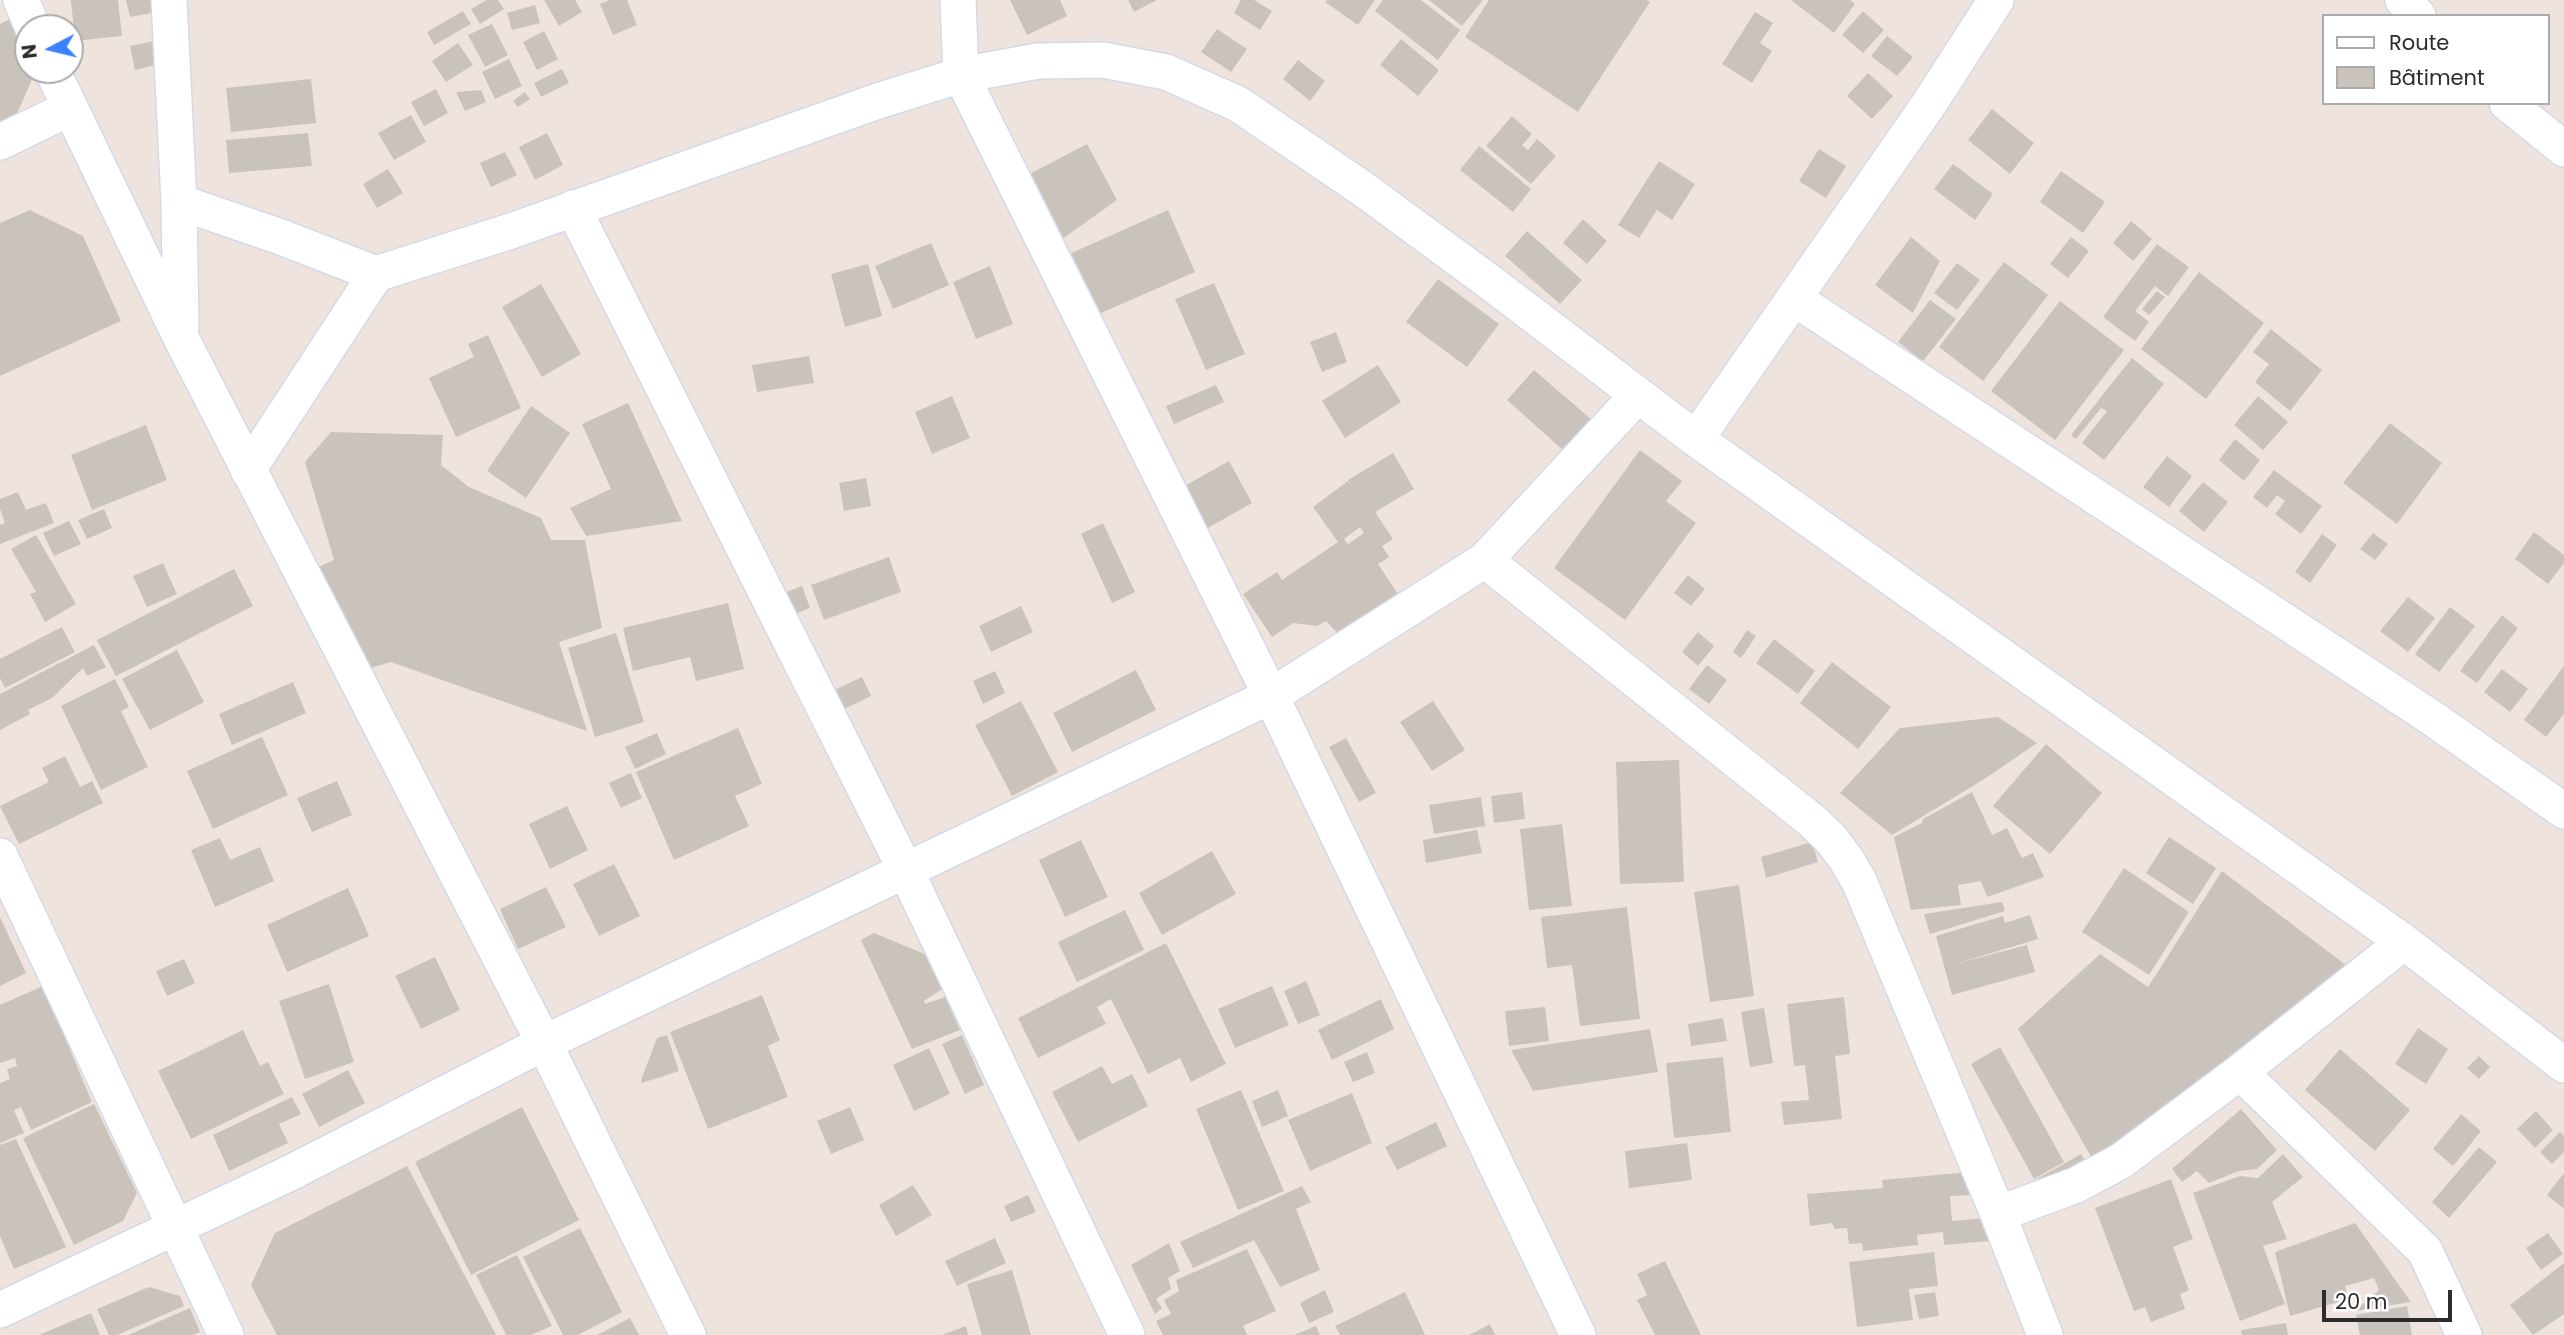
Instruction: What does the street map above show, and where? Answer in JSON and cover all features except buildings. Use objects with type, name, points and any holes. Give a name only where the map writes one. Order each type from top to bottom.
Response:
[{"type":"street","points":[[169,0],[179,202],[181,338]]},
{"type":"street","points":[[958,0],[961,75],[1271,696],[1578,1335]]},
{"type":"street","points":[[1696,439],[1929,104],[1996,0]]},
{"type":"street","points":[[2403,0],[2416,14]]},
{"type":"street","points":[[248,470],[376,274],[878,101],[961,75],[1038,61],[1103,60],[1166,72],[1238,104],[1363,189],[1696,439],[2404,942],[2564,1065]]},
{"type":"street","points":[[57,84],[181,338],[544,1043],[688,1335]]},
{"type":"street","points":[[2510,105],[2564,149]]},
{"type":"street","points":[[0,142],[68,109]]},
{"type":"street","points":[[179,202],[281,237],[376,274]]},
{"type":"street","points":[[573,208],[905,869],[1127,1335]]},
{"type":"street","points":[[1795,299],[2432,718],[2564,811]]},
{"type":"street","points":[[0,1310],[288,1174],[544,1043],[1271,696],[1485,560],[1638,395]]},
{"type":"street","points":[[1485,560],[1811,820],[1831,839],[1859,881],[1998,1214],[2045,1335]]},
{"type":"street","points":[[0,856],[226,1335]]},
{"type":"street","points":[[1998,1214],[2076,1185],[2111,1167],[2239,1072],[2404,942]]},
{"type":"street","points":[[2239,1072],[2425,1251],[2464,1335]]}]
